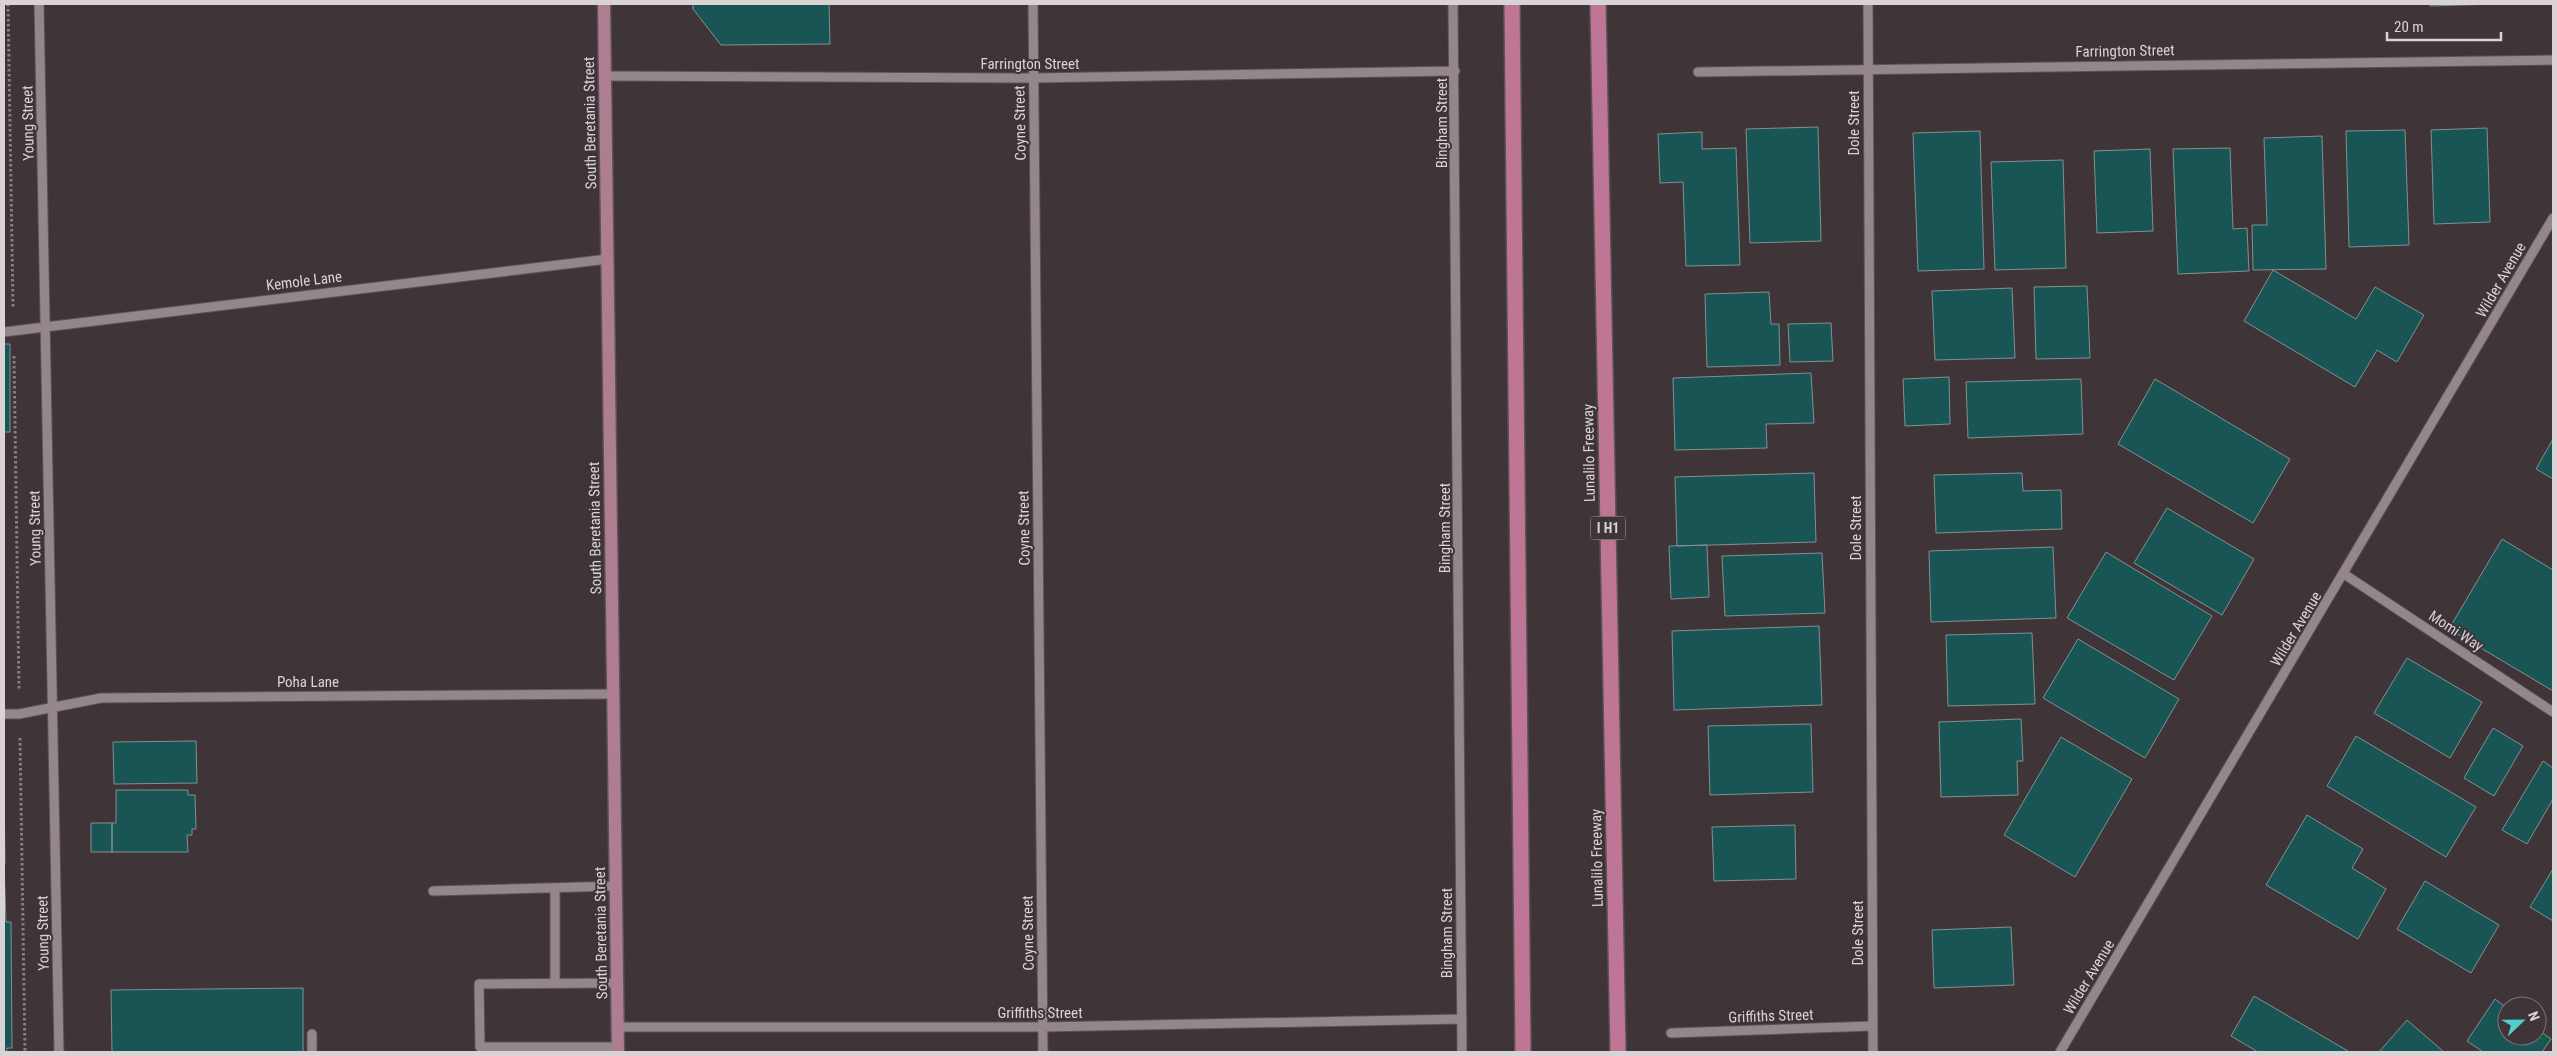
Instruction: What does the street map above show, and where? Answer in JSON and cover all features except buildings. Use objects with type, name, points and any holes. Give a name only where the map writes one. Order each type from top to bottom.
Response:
[{"type":"highway","points":[[1512,4],[1522,1052]]},
{"type":"highway","name":"Lunalilo Freeway","points":[[1598,4],[1618,1052]]},
{"type":"main road","name":"South Beretania Street","points":[[604,4],[618,1050]]},
{"type":"street","name":"Young Street","points":[[39,4],[59,1052]]},
{"type":"street","name":"Coyne Street","points":[[1033,4],[1042,1052]]},
{"type":"street","name":"Bingham Street","points":[[1453,4],[1462,1052]]},
{"type":"street","name":"Dole Street","points":[[1868,4],[1873,1052]]},
{"type":"street","name":"Farrington Street","points":[[1698,72],[1867,68],[2553,60]]},
{"type":"street","name":"Farrington Street","points":[[606,76],[1034,78],[1455,71]]},
{"type":"street","name":"Wilder Avenue","points":[[2060,1052],[2553,218]]},
{"type":"street","name":"Kemole Lane","points":[[4,332],[608,259]]},
{"type":"street","name":"Momi Way","points":[[2344,574],[2553,712]]},
{"type":"street","name":"Poha Lane","points":[[4,714],[19,714],[101,698],[614,694]]},
{"type":"street","points":[[433,891],[616,886]]},
{"type":"street","points":[[555,888],[555,983]]},
{"type":"street","points":[[617,982],[479,984],[480,1047],[497,1050],[618,1050]]},
{"type":"street","name":"Griffiths Street","points":[[618,1027],[1042,1027],[1462,1019]]},
{"type":"street","name":"Griffiths Street","points":[[1671,1033],[1872,1026]]},
{"type":"street","points":[[312,1034],[312,1052]]},
{"type":"path","points":[[8,4],[13,308]]},
{"type":"path","points":[[14,354],[19,698]]},
{"type":"path","points":[[20,729],[25,1052]]}]
